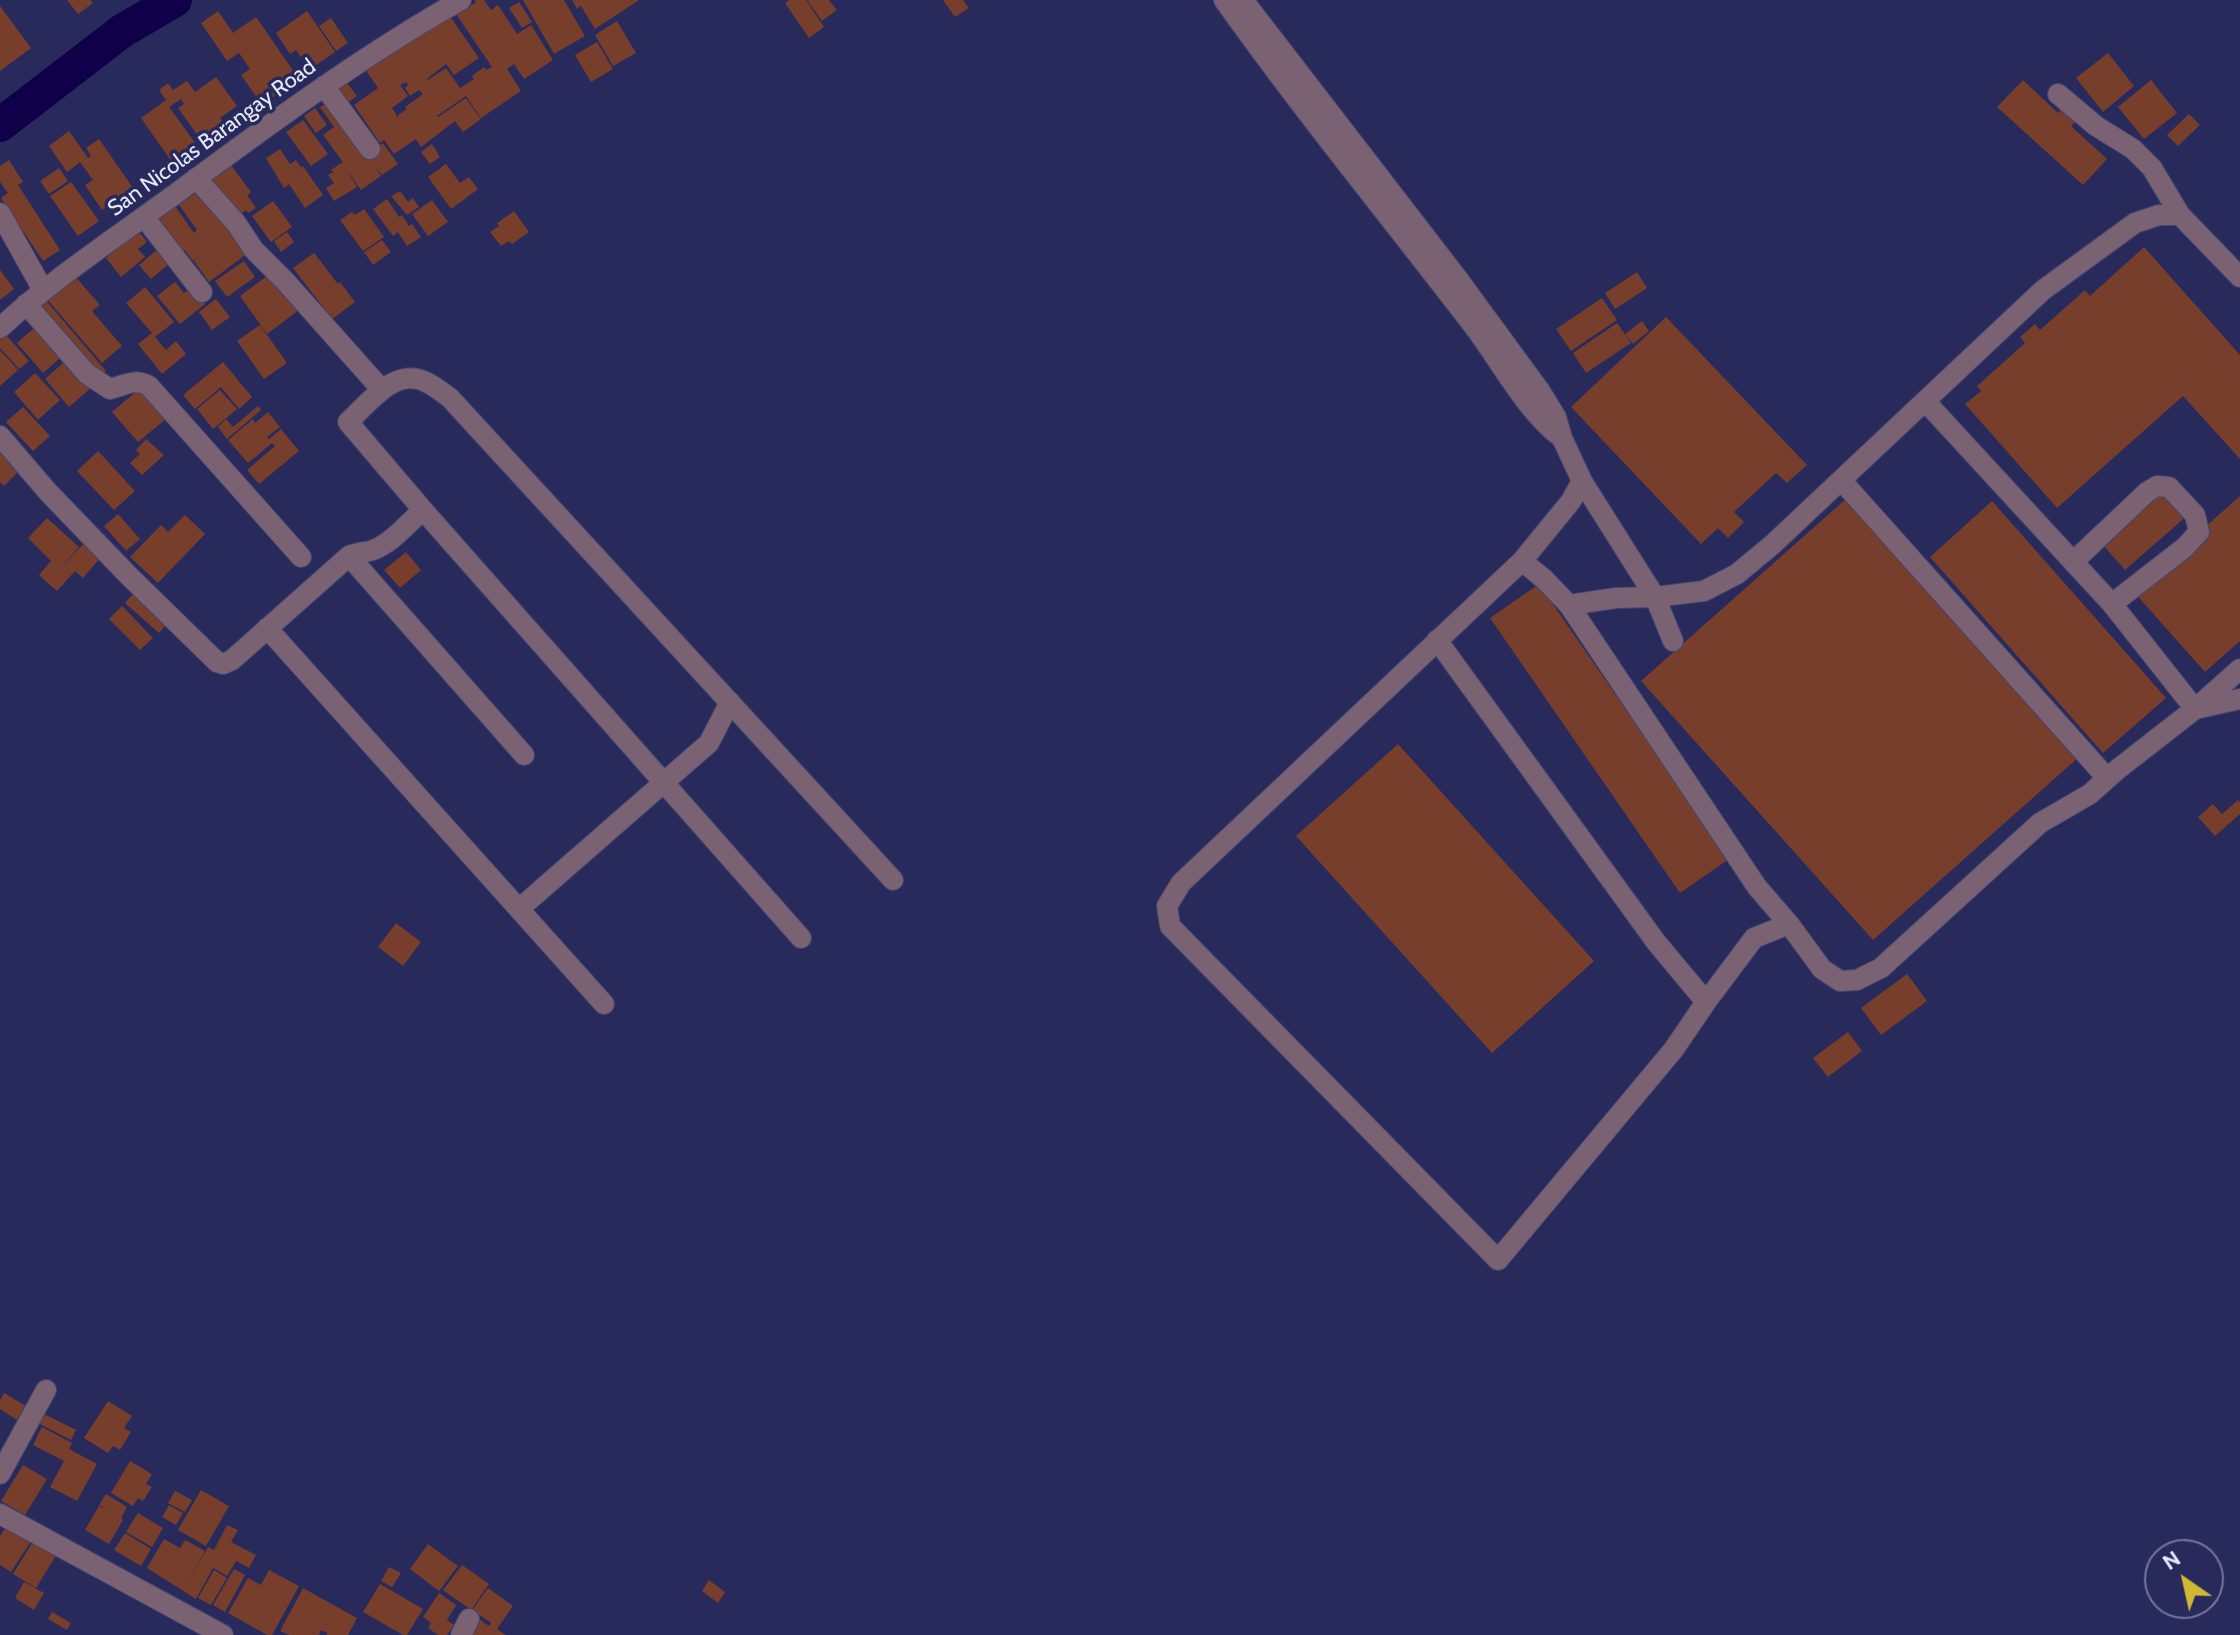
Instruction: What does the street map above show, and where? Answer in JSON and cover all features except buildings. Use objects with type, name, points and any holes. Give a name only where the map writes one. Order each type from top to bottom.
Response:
[{"type":"street","name":"San Nicolas Barangay Road","points":[[0,328],[43,290],[324,86],[461,0]]},
{"type":"street","points":[[1224,0],[1264,42],[1544,425],[1562,438],[1582,481],[1655,597],[1673,641]]},
{"type":"street","points":[[1243,0],[1264,42]]},
{"type":"street","points":[[324,86],[370,149]]},
{"type":"street","points":[[2058,94],[2096,126],[2133,149],[2152,168],[2180,215],[2240,277]]},
{"type":"street","points":[[196,178],[236,223],[254,250],[382,390]]},
{"type":"street","points":[[0,213],[43,290]]},
{"type":"street","points":[[1569,605],[1704,591],[1737,574],[1773,544],[2043,290],[2135,223],[2159,215],[2180,215]]},
{"type":"street","points":[[144,217],[202,292]]},
{"type":"street","points":[[26,304],[87,374],[99,383],[110,389],[133,381],[149,386],[301,557]]},
{"type":"street","points":[[801,938],[348,422],[393,380],[409,378],[426,381],[450,398],[893,880]]},
{"type":"street","points":[[1925,401],[2112,604],[2195,709]]},
{"type":"street","points":[[0,436],[48,492],[108,554],[217,662],[223,664],[232,660],[349,556],[357,552],[370,552],[383,545],[423,510]]},
{"type":"street","points":[[1841,480],[2107,778]]},
{"type":"street","points":[[1582,481],[1571,501],[1522,561],[1181,883],[1167,906],[1170,926],[1498,1260],[1674,1049],[1754,938],[1789,924]]},
{"type":"street","points":[[2073,562],[2147,492],[2157,486],[2169,487],[2178,496],[2195,515],[2199,532],[2184,548],[2112,604]]},
{"type":"street","points":[[349,556],[524,755]]},
{"type":"street","points":[[1522,561],[1569,605],[1757,887],[1822,969],[1840,981],[1857,980],[1881,968],[2040,823],[2090,794],[2240,669]]},
{"type":"street","points":[[267,628],[604,1004]]},
{"type":"street","points":[[1437,640],[1656,942],[1706,1002]]},
{"type":"street","points":[[2195,709],[2240,699]]},
{"type":"street","points":[[519,909],[709,743],[730,702]]},
{"type":"street","points":[[0,1474],[46,1390]]},
{"type":"street","points":[[0,1514],[223,1635]]},
{"type":"waterway","points":[[0,125],[122,31],[175,0]]}]
